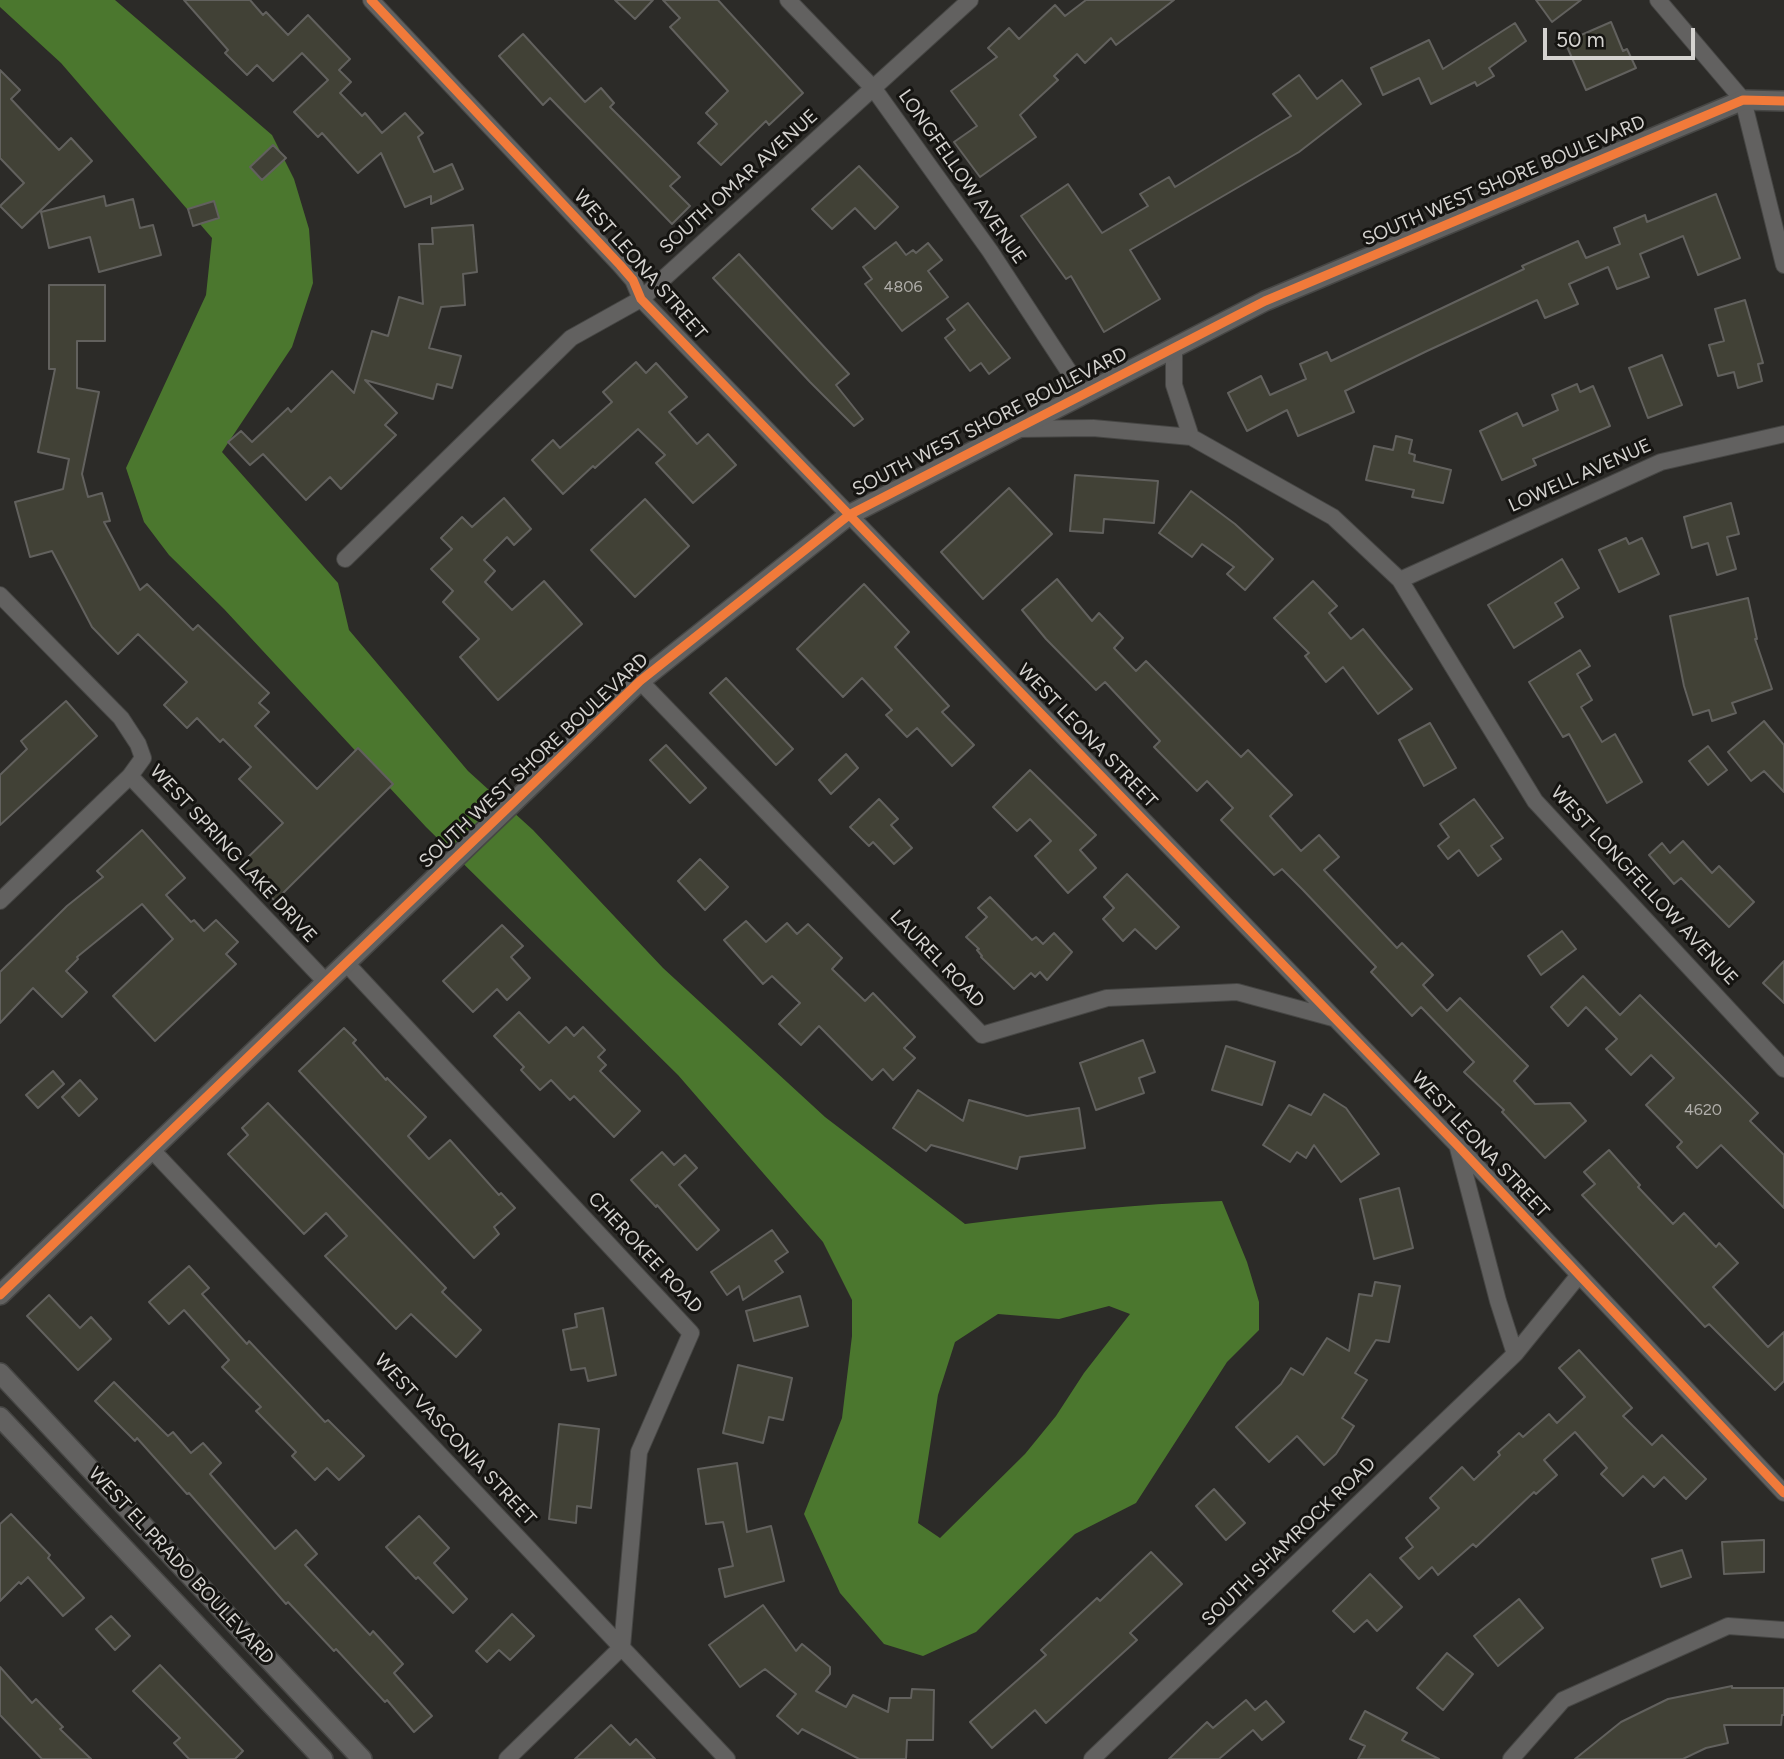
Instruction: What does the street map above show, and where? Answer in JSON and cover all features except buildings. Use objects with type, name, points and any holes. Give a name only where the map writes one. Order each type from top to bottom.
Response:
[{"type":"street","name":"WEST LEONA STREET","points":[[371,0],[620,265],[633,280],[641,299],[1335,1018],[1784,1493]]},
{"type":"street","name":"LONGFELLOW AVENUE","points":[[788,0],[874,89],[990,251],[1083,393]]},
{"type":"street","name":"SOUTH OMAR AVENUE","points":[[345,559],[572,338],[641,299],[971,0]]},
{"type":"street","points":[[1658,0],[1743,100],[1784,265]]},
{"type":"street","name":"SOUTH WEST SHORE BOULEVARD","points":[[0,1295],[640,681],[849,515],[1083,393],[1286,292],[1743,100],[1784,101]]},
{"type":"street","points":[[1174,347],[1174,385],[1191,437]]},
{"type":"street","name":"WEST LONGFELLOW AVENUE","points":[[1014,429],[1093,428],[1191,437],[1333,517],[1400,580],[1535,801],[1784,1069]]},
{"type":"street","name":"LOWELL AVENUE","points":[[1400,580],[1661,462],[1784,434]]},
{"type":"street","name":"WEST SPRING LAKE DRIVE","points":[[0,595],[121,718],[138,744],[143,758],[130,776],[326,982]]},
{"type":"street","name":"LAUREL ROAD","points":[[640,681],[982,1035],[1107,998],[1237,992],[1335,1018]]},
{"type":"street","points":[[0,901],[130,776]]},
{"type":"street","name":"CHEROKEE ROAD","points":[[346,963],[691,1333],[639,1452],[622,1647]]},
{"type":"street","points":[[1457,1146],[1498,1301],[1515,1354]]},
{"type":"street","name":"WEST VASCONIA STREET","points":[[152,1150],[727,1759]]},
{"type":"street","name":"SOUTH SHAMROCK ROAD","points":[[1092,1759],[1515,1354],[1579,1275]]},
{"type":"street","name":"WEST EL PRADO BOULEVARD","points":[[0,1373],[362,1759]]},
{"type":"street","name":"WEST EL PRADO BOULEVARD","points":[[0,1417],[323,1759]]},
{"type":"street","points":[[211,1639],[232,1620]]},
{"type":"street","points":[[1511,1759],[1563,1700],[1728,1626],[1784,1630]]},
{"type":"street","points":[[507,1759],[622,1647]]},
{"type":"shaded area","points":[[0,0],[115,0],[272,135],[294,179],[309,229],[313,283],[292,347],[222,452],[338,583],[349,630],[468,771],[533,830],[663,968],[825,1117],[965,1224],[1158,1204],[1222,1201],[1247,1262],[1259,1302],[1259,1330],[1227,1362],[1136,1503],[1075,1534],[976,1632],[923,1656],[884,1644],[840,1593],[804,1514],[842,1418],[852,1336],[852,1300],[823,1242],[678,1075],[426,827],[224,609],[169,555],[144,522],[126,468],[206,295],[212,238],[61,63],[0,7]],"holes":[[[1109,1306],[1130,1314],[1025,1454],[940,1538],[918,1523],[938,1395],[955,1342],[998,1314],[1059,1319]]]},
{"type":"cycle path","points":[[371,0],[620,265],[633,280],[641,299],[1457,1145],[1784,1493]]},
{"type":"cycle path","points":[[0,1295],[640,681],[849,515],[1265,301],[1743,100],[1784,101]]}]
